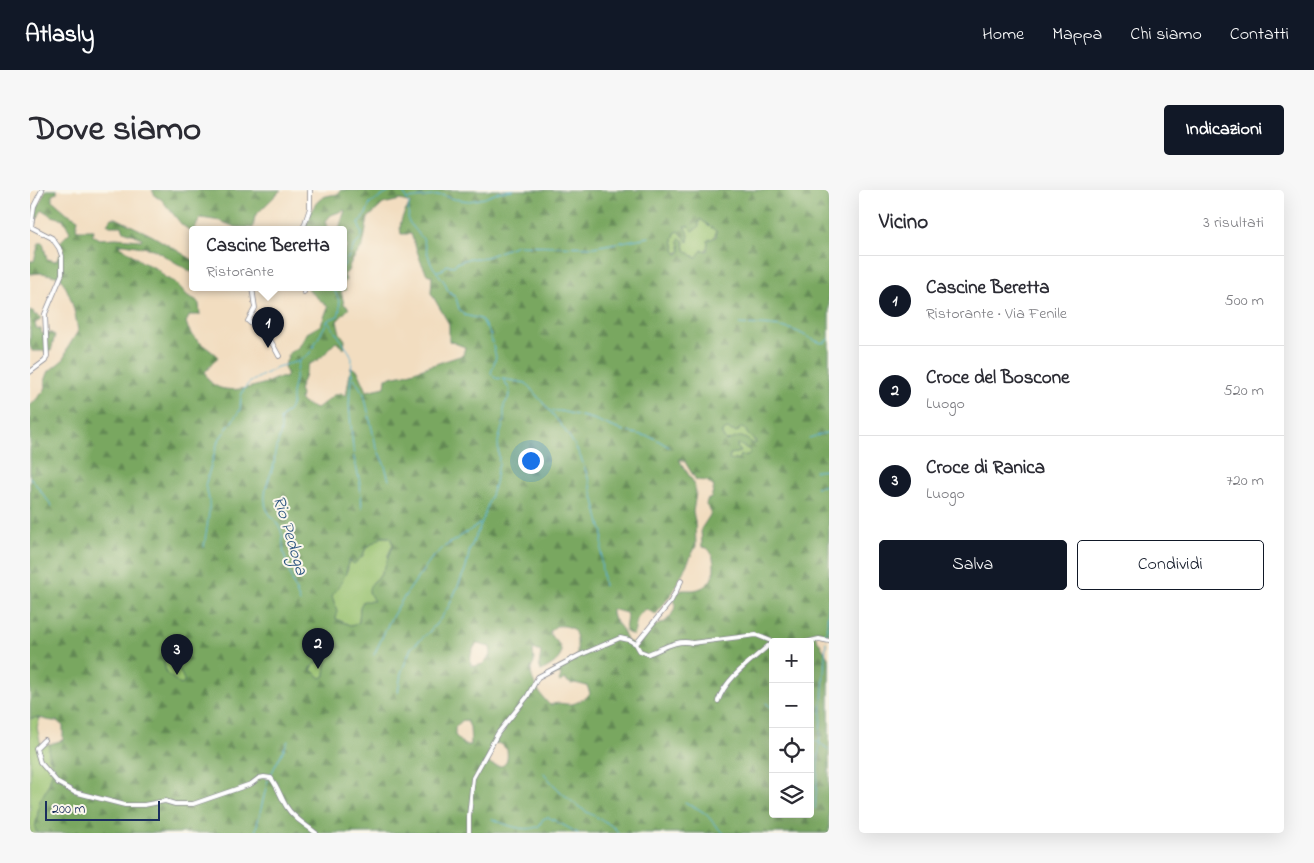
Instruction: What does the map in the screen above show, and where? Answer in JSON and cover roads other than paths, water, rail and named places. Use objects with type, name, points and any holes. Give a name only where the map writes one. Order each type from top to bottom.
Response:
[{"type":"street","points":[[30,372],[45,360],[47,356],[46,314],[63,267],[62,256],[55,242],[31,227],[34,206],[42,190]]},
{"type":"street","points":[[304,226],[310,208],[310,190]]},
{"type":"street","points":[[253,291],[255,308],[248,321],[272,343],[279,356]]},
{"type":"street","points":[[636,644],[671,601],[681,581]]},
{"type":"street","points":[[469,833],[472,778],[498,733],[527,697],[538,677],[580,655],[620,638],[636,644],[640,650],[648,654],[685,641],[756,636],[769,641]]},
{"type":"street","points":[[814,640],[819,639],[829,642]]},
{"type":"street","points":[[718,701],[722,691],[743,668],[769,645]]},
{"type":"street","points":[[44,740],[36,748],[40,762],[58,783],[74,792],[125,805],[144,805],[165,801],[174,804],[193,804],[251,784],[259,778],[271,778],[278,787],[289,812],[316,833]]},
{"type":"waterway","name":"Rio Pedoga","points":[[347,259],[354,246],[361,239],[362,234],[358,223],[366,214],[370,203],[393,190]]},
{"type":"waterway","points":[[398,693],[401,673],[411,648],[441,618],[449,606],[466,568],[470,549],[482,522],[495,483],[499,465],[498,442],[504,421],[504,405],[510,390],[503,379],[495,378],[491,373],[496,357],[490,334],[481,319],[464,315],[459,309],[456,298],[447,289],[445,283],[431,264],[423,239],[408,221],[409,204],[402,190]]},
{"type":"waterway","points":[[407,199],[442,195],[469,201],[513,190]]},
{"type":"waterway","points":[[437,271],[442,270],[447,265],[454,266],[456,263],[470,258],[481,259],[517,245],[594,247],[649,237]]},
{"type":"waterway","name":"Rio Pedoga","points":[[300,602],[283,551],[281,531],[265,505],[265,492],[274,464],[281,427],[280,419],[289,410],[292,403],[292,393],[299,361],[310,353],[328,320],[338,316],[340,306],[334,291]]},
{"type":"waterway","points":[[328,321],[350,353],[352,359],[349,405],[354,458],[360,483],[362,508]]},
{"type":"waterway","points":[[739,324],[790,329],[823,343],[829,339]]},
{"type":"waterway","points":[[204,547],[209,508],[208,493],[205,486],[218,441],[240,410],[241,396],[244,389],[249,383],[277,367],[299,361]]},
{"type":"waterway","points":[[352,373],[364,394],[376,446],[389,480]]},
{"type":"waterway","points":[[503,379],[526,383],[570,438],[581,458],[603,531],[601,562],[604,586]]},
{"type":"waterway","points":[[552,411],[560,411],[593,419],[620,430],[654,438],[669,447]]},
{"type":"waterway","points":[[809,438],[829,432]]},
{"type":"waterway","points":[[815,471],[829,470]]},
{"type":"waterway","points":[[30,477],[52,506]]},
{"type":"waterway","points":[[816,487],[829,485]]},
{"type":"waterway","points":[[374,655],[390,620],[431,559],[444,547],[481,523]]},
{"type":"waterway","points":[[826,638],[829,598]]},
{"type":"waterway","points":[[815,809],[826,642]]},
{"type":"waterway","points":[[270,776],[288,741]]},
{"type":"waterway","points":[[814,741],[829,750]]},
{"type":"waterway","points":[[544,773],[574,803],[607,823],[619,833]]},
{"type":"waterway","points":[[255,833],[268,780]]},
{"type":"waterway","points":[[685,802],[706,814],[724,833]]},
{"type":"waterway","points":[[492,819],[504,824],[527,829],[539,826],[543,819],[548,817],[578,833]]},
{"type":"place","name":"Cascine Beretta","points":[[268,348]]},
{"type":"place","name":"Croce del Boscone","points":[[318,669]]},
{"type":"place","name":"Croce di Ranica","points":[[177,675]]}]
